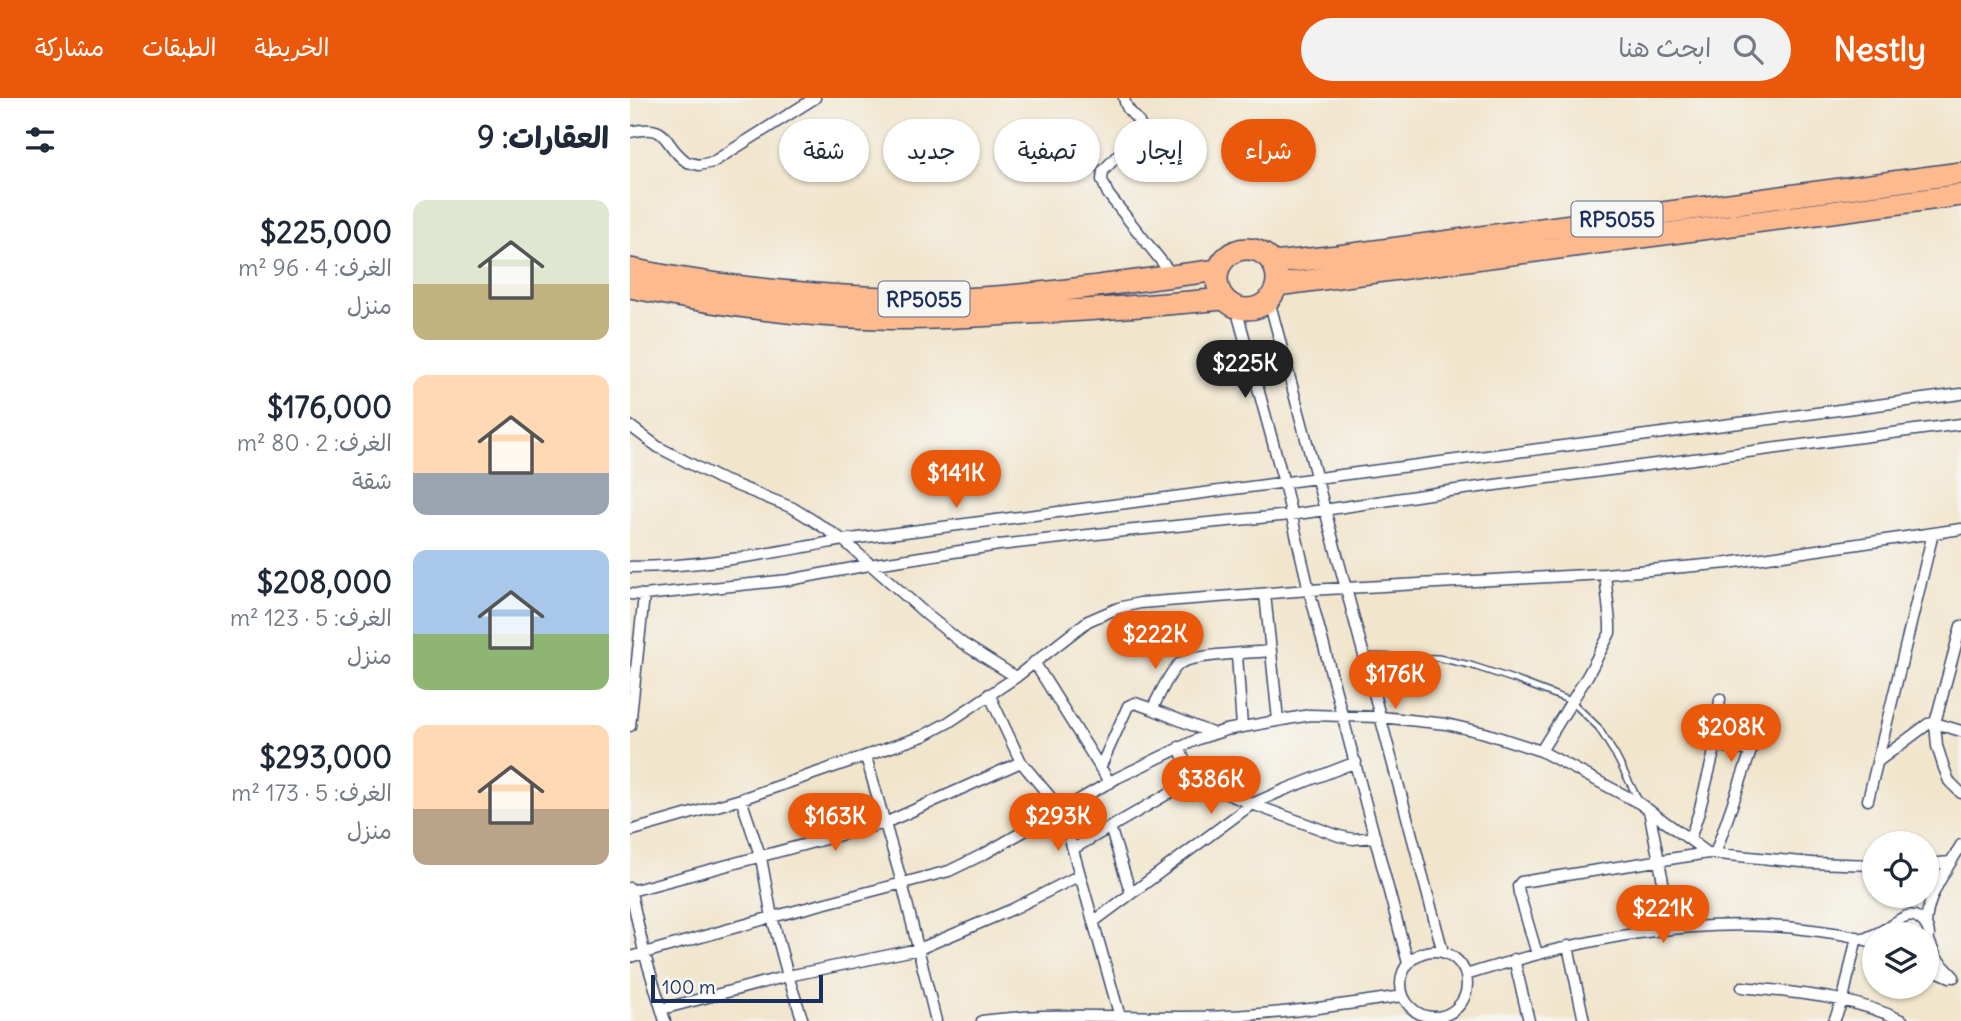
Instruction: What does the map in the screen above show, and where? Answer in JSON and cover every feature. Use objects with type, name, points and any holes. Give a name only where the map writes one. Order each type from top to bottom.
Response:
[{"type":"highway","name":"RP5055","points":[[1273,263],[1961,173]]},
{"type":"highway","name":"RP5055","points":[[630,287],[735,306],[805,314],[878,318],[959,318],[1230,303],[1254,309],[1262,306],[1273,292],[1961,195]]},
{"type":"highway","points":[[1230,303],[1218,290],[1218,270],[1228,255],[1243,248],[1260,252],[1273,263],[1276,270],[1273,292]]},
{"type":"highway","points":[[630,256],[680,279]]},
{"type":"highway","name":"RP5055","points":[[630,269],[748,288],[913,300],[1018,295],[1218,270]]},
{"type":"street","points":[[630,132],[656,130],[682,159],[693,165],[706,165],[814,98]]},
{"type":"street","points":[[1124,98],[1129,113],[1140,125],[1128,144],[1103,171],[1103,182],[1108,194],[1172,276]]},
{"type":"street","points":[[1273,292],[1326,510],[1443,952]]},
{"type":"street","points":[[1230,303],[1284,483],[1290,515],[1408,962]]},
{"type":"street","points":[[630,567],[661,567],[752,557],[842,540],[1961,394]]},
{"type":"street","points":[[630,594],[644,595],[789,580],[999,545],[1290,515],[1449,491],[1961,424]]},
{"type":"street","points":[[630,426],[658,447],[719,478],[793,508],[842,540],[961,643],[1016,677]]},
{"type":"street","points":[[630,831],[741,799],[923,736],[949,722],[1016,677],[1088,621],[1118,608],[1158,601],[1605,574],[1728,563],[1961,529]]},
{"type":"street","points":[[1868,800],[1933,533]]},
{"type":"street","points":[[1541,751],[1588,675],[1610,633],[1605,574]]},
{"type":"street","points":[[1265,594],[1278,720]]},
{"type":"street","points":[[630,726],[644,595]]},
{"type":"street","points":[[1961,625],[1936,723],[1937,746],[1944,768],[1949,781],[1961,793]]},
{"type":"street","points":[[1152,709],[1179,664],[1192,658],[1271,651]]},
{"type":"street","points":[[1237,655],[1242,727]]},
{"type":"street","points":[[1034,662],[1110,783]]},
{"type":"street","points":[[989,694],[1021,762],[1062,811],[1120,1017]]},
{"type":"street","points":[[1690,839],[1715,745],[1720,699]]},
{"type":"street","points":[[1100,768],[1128,706],[1135,703],[1214,734]]},
{"type":"street","points":[[630,957],[948,871],[968,863],[1179,747],[1242,727],[1310,715],[1381,717],[1463,727],[1541,751],[1639,803],[1712,853]]},
{"type":"street","points":[[1877,762],[1923,727],[1936,723],[1961,731]]},
{"type":"street","points":[[1712,853],[1759,728]]},
{"type":"street","points":[[1715,745],[1751,751]]},
{"type":"street","points":[[1179,747],[1190,774],[1205,785],[1348,838],[1375,837]]},
{"type":"street","points":[[866,757],[902,883],[936,1021]]},
{"type":"street","points":[[665,1021],[644,952],[630,889],[761,858],[885,823],[1021,762]]},
{"type":"street","points":[[1093,922],[1252,804],[1356,762]]},
{"type":"street","points":[[1073,849],[1195,778]]},
{"type":"street","points":[[741,799],[761,858],[772,917],[803,1021]]},
{"type":"street","points":[[1649,810],[1672,928]]},
{"type":"street","points":[[1110,827],[1131,894]]},
{"type":"street","points":[[1939,884],[1961,845]]},
{"type":"street","points":[[1537,954],[1519,893],[1518,886],[1521,883],[1658,859],[1712,853],[1812,863],[1862,865]]},
{"type":"street","points":[[1939,863],[1951,862]]},
{"type":"street","points":[[662,1009],[788,976],[919,949],[1013,909],[1080,875]]},
{"type":"street","points":[[1896,922],[1918,908]]},
{"type":"street","points":[[1909,916],[1916,917],[1922,922]]},
{"type":"street","points":[[1466,975],[1567,946],[1672,928],[1758,925],[1862,939]]},
{"type":"street","points":[[1567,946],[1584,1021]]},
{"type":"street","points":[[1834,1021],[1862,947]]},
{"type":"street","points":[[1424,952],[1443,952],[1453,956],[1461,965],[1466,975],[1466,992],[1458,1007],[1442,1016],[1425,1018],[1408,1004],[1403,996],[1401,978],[1408,962],[1424,952]]},
{"type":"street","points":[[1514,960],[1529,1021]]},
{"type":"street","points":[[1939,961],[1957,978]]},
{"type":"street","points":[[1939,973],[1957,978]]},
{"type":"street","points":[[1742,986],[1843,999],[1896,1019]]},
{"type":"street","points":[[988,1021],[1066,1016],[1230,1016],[1403,996]]},
{"type":"street","points":[[1458,1007],[1462,1021]]},
{"type":"street","points":[[1306,1009],[1308,1021]]},
{"type":"lane","points":[[1365,656],[1438,658],[1470,665],[1571,701],[1598,727],[1639,803]]}]
